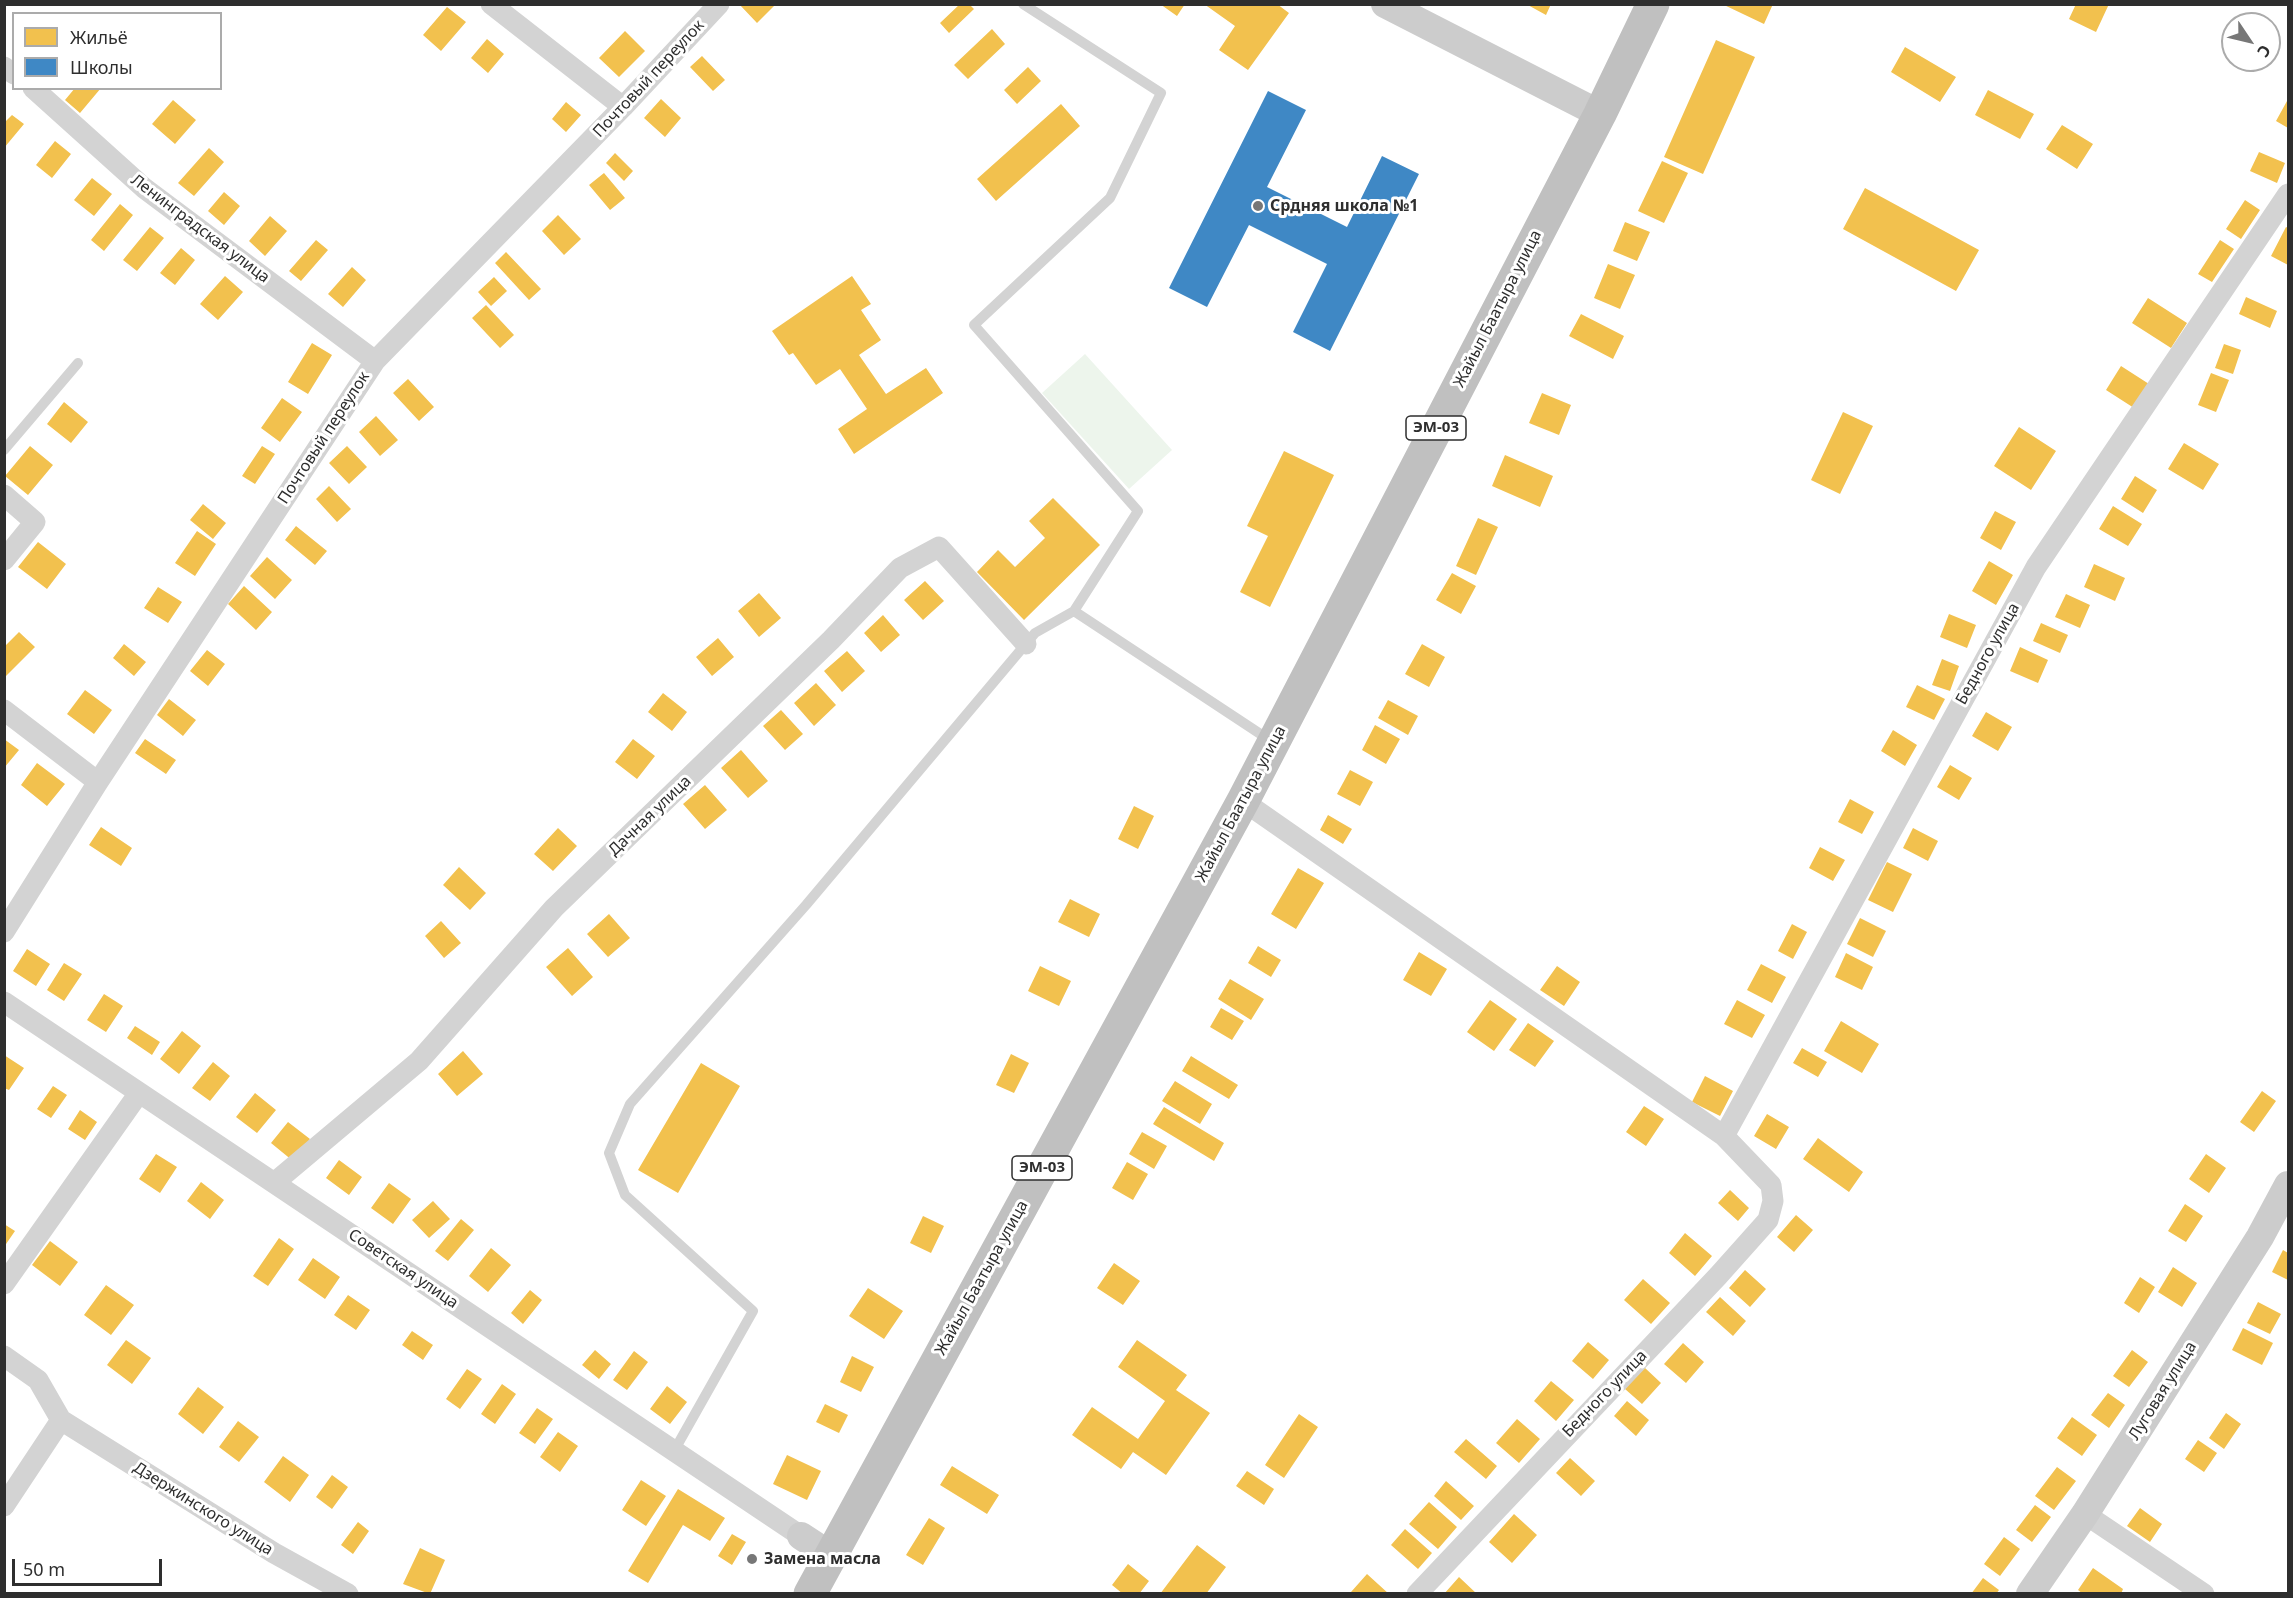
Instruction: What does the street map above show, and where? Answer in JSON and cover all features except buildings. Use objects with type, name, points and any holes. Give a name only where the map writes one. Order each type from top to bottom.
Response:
[{"type":"highway","name":"Жайыл Баатыра улица","points":[[810,1593],[1244,801],[1599,114],[1653,4]]},
{"type":"street","points":[[491,4],[623,107]]},
{"type":"street","name":"Почтовый переулок","points":[[4,932],[98,782],[375,361],[623,107],[719,4]]},
{"type":"street","points":[[1385,4],[1599,114]]},
{"type":"street","name":"Ленинградская улица","points":[[35,90],[144,188],[375,361]]},
{"type":"street","name":"Бедного улица","points":[[1418,1593],[1718,1276],[1768,1220],[1773,1201],[1771,1185],[1724,1136],[2036,567],[2289,194]]},
{"type":"street","points":[[4,495],[35,522],[4,560]]},
{"type":"street","name":"Дачная улица","points":[[274,1183],[419,1060],[554,908],[831,640],[900,568],[939,547],[1026,644]]},
{"type":"street","points":[[4,710],[98,782]]},
{"type":"street","points":[[1244,801],[1724,1136]]},
{"type":"street","name":"Советская улица","points":[[4,1002],[801,1536]]},
{"type":"street","points":[[4,1284],[140,1093]]},
{"type":"street","name":"Луговая улица","points":[[2030,1593],[2085,1514],[2260,1237],[2289,1185]]},
{"type":"street","points":[[4,1356],[38,1380],[61,1420],[4,1506]]},
{"type":"street","name":"Дзержинского улица","points":[[61,1420],[274,1553],[348,1593]]},
{"type":"street","points":[[2085,1514],[2204,1593]]},
{"type":"street","points":[[801,1536],[830,1555]]},
{"type":"lane","points":[[674,1451],[753,1311],[625,1195],[609,1153],[630,1104],[806,905],[1035,633],[1074,611],[1137,511],[974,325],[1110,198],[1161,93],[1023,4]]},
{"type":"lane","points":[[4,450],[78,363]]},
{"type":"lane","points":[[1074,611],[1274,743]]},
{"type":"shaded area","points":[[1085,354],[1172,450],[1129,489],[1042,393]]},
{"type":"place","name":"Срдняя школа №1","points":[[1258,206]]},
{"type":"place","name":"Замена масла","points":[[752,1559]]}]
